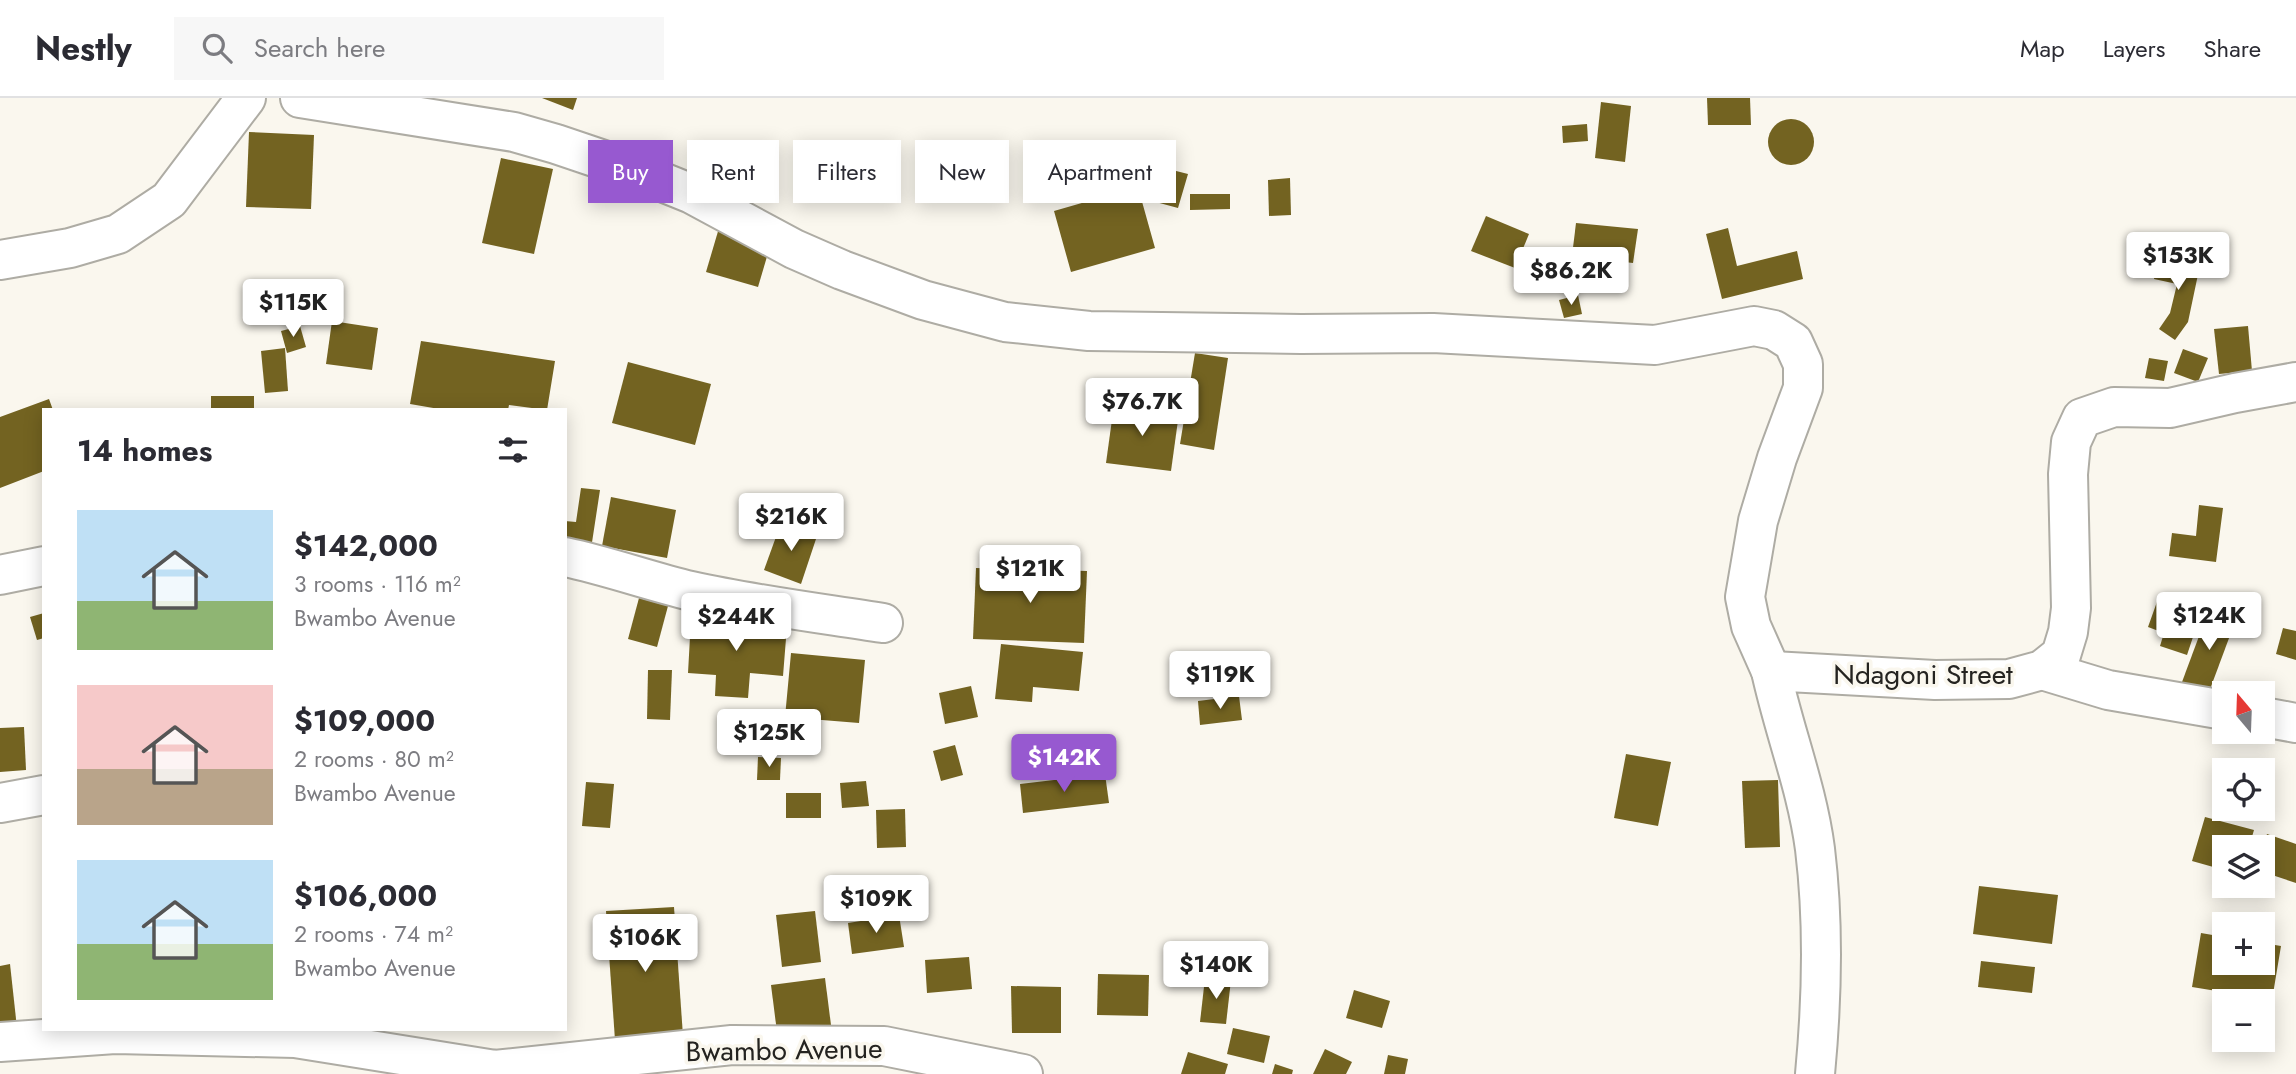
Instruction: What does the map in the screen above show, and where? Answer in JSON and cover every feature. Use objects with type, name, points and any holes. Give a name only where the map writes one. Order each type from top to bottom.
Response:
[{"type":"street","points":[[0,260],[70,248],[118,234],[169,200],[246,98]]},
{"type":"street","points":[[300,98],[501,130],[556,144],[692,194],[794,249],[842,270],[923,300],[1005,322],[1090,331],[1301,334],[1433,332],[1655,345],[1754,326],[1774,330],[1793,342],[1802,364],[1803,388],[1762,508],[1745,597],[1751,626],[1771,671],[1796,762],[1815,848],[1821,940],[1820,1011],[1815,1074]]},
{"type":"street","name":"Ndagoni Street","points":[[1771,671],[1935,680],[2009,679],[2042,670],[2062,655],[2068,632],[2071,608],[2068,474],[2071,442],[2082,418],[2114,407],[2170,408],[2296,382]]},
{"type":"street","points":[[567,557],[740,601],[883,623]]},
{"type":"street","points":[[0,575],[42,566]]},
{"type":"street","points":[[2042,670],[2108,690],[2212,708]]},
{"type":"street","points":[[2275,719],[2296,723]]},
{"type":"street","points":[[0,803],[42,795]]},
{"type":"street","name":"Bwambo Avenue","points":[[0,1042],[115,1034],[295,1038],[494,1072],[732,1045],[884,1046],[1023,1074]]},
{"type":"building","points":[[542,98],[577,98],[573,110]]},
{"type":"building","points":[[1707,98],[1750,98],[1751,125],[1708,125]]},
{"type":"building","points":[[1601,102],[1631,106],[1625,162],[1595,158]]},
{"type":"building","points":[[1791,119],[1807,126],[1814,142],[1807,158],[1791,165],[1775,158],[1768,142],[1775,126]]},
{"type":"building","points":[[1587,124],[1588,141],[1563,143],[1562,126]]},
{"type":"building","points":[[249,132],[314,135],[311,209],[246,207]]},
{"type":"building","points":[[501,158],[553,169],[534,254],[482,243]]},
{"type":"building","points":[[1176,171],[1188,174],[1178,208],[1160,203],[1176,203]]},
{"type":"building","points":[[1290,178],[1291,215],[1269,216],[1268,180]]},
{"type":"building","points":[[1190,194],[1230,194],[1230,209],[1190,210]]},
{"type":"building","points":[[1082,203],[1142,203],[1155,248],[1071,272],[1054,211]]},
{"type":"building","points":[[1486,216],[1529,234],[1515,268],[1471,251]]},
{"type":"building","points":[[1576,223],[1638,229],[1633,263],[1572,256]]},
{"type":"building","points":[[719,228],[771,243],[758,287],[706,272]]},
{"type":"building","points":[[1728,228],[1737,266],[1797,251],[1803,279],[1722,299],[1706,234]]},
{"type":"building","points":[[2158,256],[2200,265],[2188,322],[2175,340],[2159,329],[2170,313],[2177,284],[2154,279]]},
{"type":"building","points":[[1578,295],[1582,314],[1564,318],[1559,300]]},
{"type":"building","points":[[332,321],[378,328],[372,370],[326,364]]},
{"type":"building","points":[[300,326],[306,347],[287,353],[281,331]]},
{"type":"building","points":[[2248,326],[2252,371],[2219,374],[2214,329]]},
{"type":"building","points":[[421,341],[555,361],[547,408],[509,405],[508,408],[433,408],[410,404]]},
{"type":"building","points":[[285,348],[288,391],[265,393],[261,351]]},
{"type":"building","points":[[2183,349],[2208,358],[2198,382],[2174,373]]},
{"type":"building","points":[[1195,353],[1228,358],[1214,450],[1180,444]]},
{"type":"building","points":[[2149,358],[2168,361],[2164,381],[2145,378]]},
{"type":"building","points":[[628,362],[711,384],[695,445],[612,423]]},
{"type":"building","points":[[211,396],[254,396],[254,408],[211,408]]},
{"type":"building","points":[[49,399],[52,408],[42,408],[42,472],[0,488],[0,417]]},
{"type":"building","points":[[1114,405],[1179,413],[1171,471],[1106,463]]},
{"type":"building","points":[[581,488],[600,490],[591,549],[567,545],[567,521],[576,522]]},
{"type":"building","points":[[611,497],[676,510],[667,558],[602,546]]},
{"type":"building","points":[[2199,505],[2223,508],[2216,562],[2169,556],[2172,533],[2196,536]]},
{"type":"building","points":[[781,523],[817,536],[801,584],[764,570]]},
{"type":"building","points":[[976,568],[1087,571],[1084,643],[973,639]]},
{"type":"building","points":[[639,598],[668,606],[657,647],[628,639]]},
{"type":"building","points":[[2158,599],[2201,613],[2187,655],[2160,646],[2164,633],[2148,627]]},
{"type":"building","points":[[2208,612],[2235,622],[2209,692],[2182,682]]},
{"type":"building","points":[[42,614],[42,639],[37,640],[30,617]]},
{"type":"building","points":[[691,619],[787,626],[783,676],[750,673],[748,698],[715,696],[716,675],[688,673]]},
{"type":"building","points":[[2283,628],[2296,631],[2296,660],[2276,654]]},
{"type":"building","points":[[1001,644],[1083,652],[1079,691],[1033,687],[1032,702],[995,699]]},
{"type":"building","points":[[791,653],[865,660],[859,723],[785,717]]},
{"type":"building","points":[[648,670],[672,670],[670,720],[647,719]]},
{"type":"building","points":[[971,686],[978,717],[945,724],[939,693]]},
{"type":"building","points":[[1239,696],[1242,720],[1200,725],[1198,701]]},
{"type":"building","points":[[24,727],[26,770],[0,772],[0,728]]},
{"type":"building","points":[[955,745],[963,775],[941,781],[933,751]]},
{"type":"building","points":[[1626,754],[1671,762],[1658,826],[1614,818]]},
{"type":"building","points":[[758,757],[781,758],[780,780],[757,780]]},
{"type":"building","points":[[1105,774],[1109,803],[1023,813],[1020,784]]},
{"type":"building","points":[[1778,780],[1780,847],[1745,848],[1742,781]]},
{"type":"building","points":[[866,781],[869,806],[842,808],[840,783]]},
{"type":"building","points":[[586,782],[614,784],[610,828],[582,826]]},
{"type":"building","points":[[786,793],[821,793],[821,818],[786,818]]},
{"type":"building","points":[[905,809],[906,847],[877,848],[876,810]]},
{"type":"building","points":[[2205,817],[2254,830],[2253,835],[2212,835],[2212,867],[2192,861]]},
{"type":"building","points":[[2275,837],[2296,844],[2296,883],[2275,876]]},
{"type":"building","points":[[1979,886],[2058,895],[2052,944],[1973,934]]},
{"type":"building","points":[[674,907],[683,1036],[615,1040],[606,911]]},
{"type":"building","points":[[815,911],[821,962],[782,967],[776,915]]},
{"type":"building","points":[[899,915],[904,947],[852,954],[848,923]]},
{"type":"building","points":[[2201,933],[2212,935],[2212,975],[2275,975],[2275,945],[2281,946],[2274,989],[2212,990],[2192,987]]},
{"type":"building","points":[[969,957],[972,989],[927,993],[925,960]]},
{"type":"building","points":[[1981,961],[2035,967],[2032,993],[1978,987]]},
{"type":"building","points":[[10,964],[17,1028],[0,1030],[0,966]]},
{"type":"building","points":[[1098,974],[1149,975],[1148,1016],[1097,1015]]},
{"type":"building","points":[[825,978],[831,1025],[777,1032],[771,985]]},
{"type":"building","points":[[1205,978],[1231,980],[1226,1024],[1200,1022]]},
{"type":"building","points":[[1011,986],[1061,987],[1061,1033],[1012,1033]]},
{"type":"building","points":[[1354,990],[1390,1001],[1382,1028],[1346,1018]]},
{"type":"building","points":[[1233,1028],[1270,1036],[1264,1063],[1227,1054]]},
{"type":"building","points":[[1325,1049],[1352,1062],[1346,1074],[1313,1074]]},
{"type":"building","points":[[1188,1052],[1228,1064],[1225,1074],[1181,1074]]},
{"type":"building","points":[[1388,1055],[1408,1059],[1405,1074],[1384,1074]]},
{"type":"building","points":[[1275,1064],[1293,1070],[1292,1074],[1272,1074]]}]
